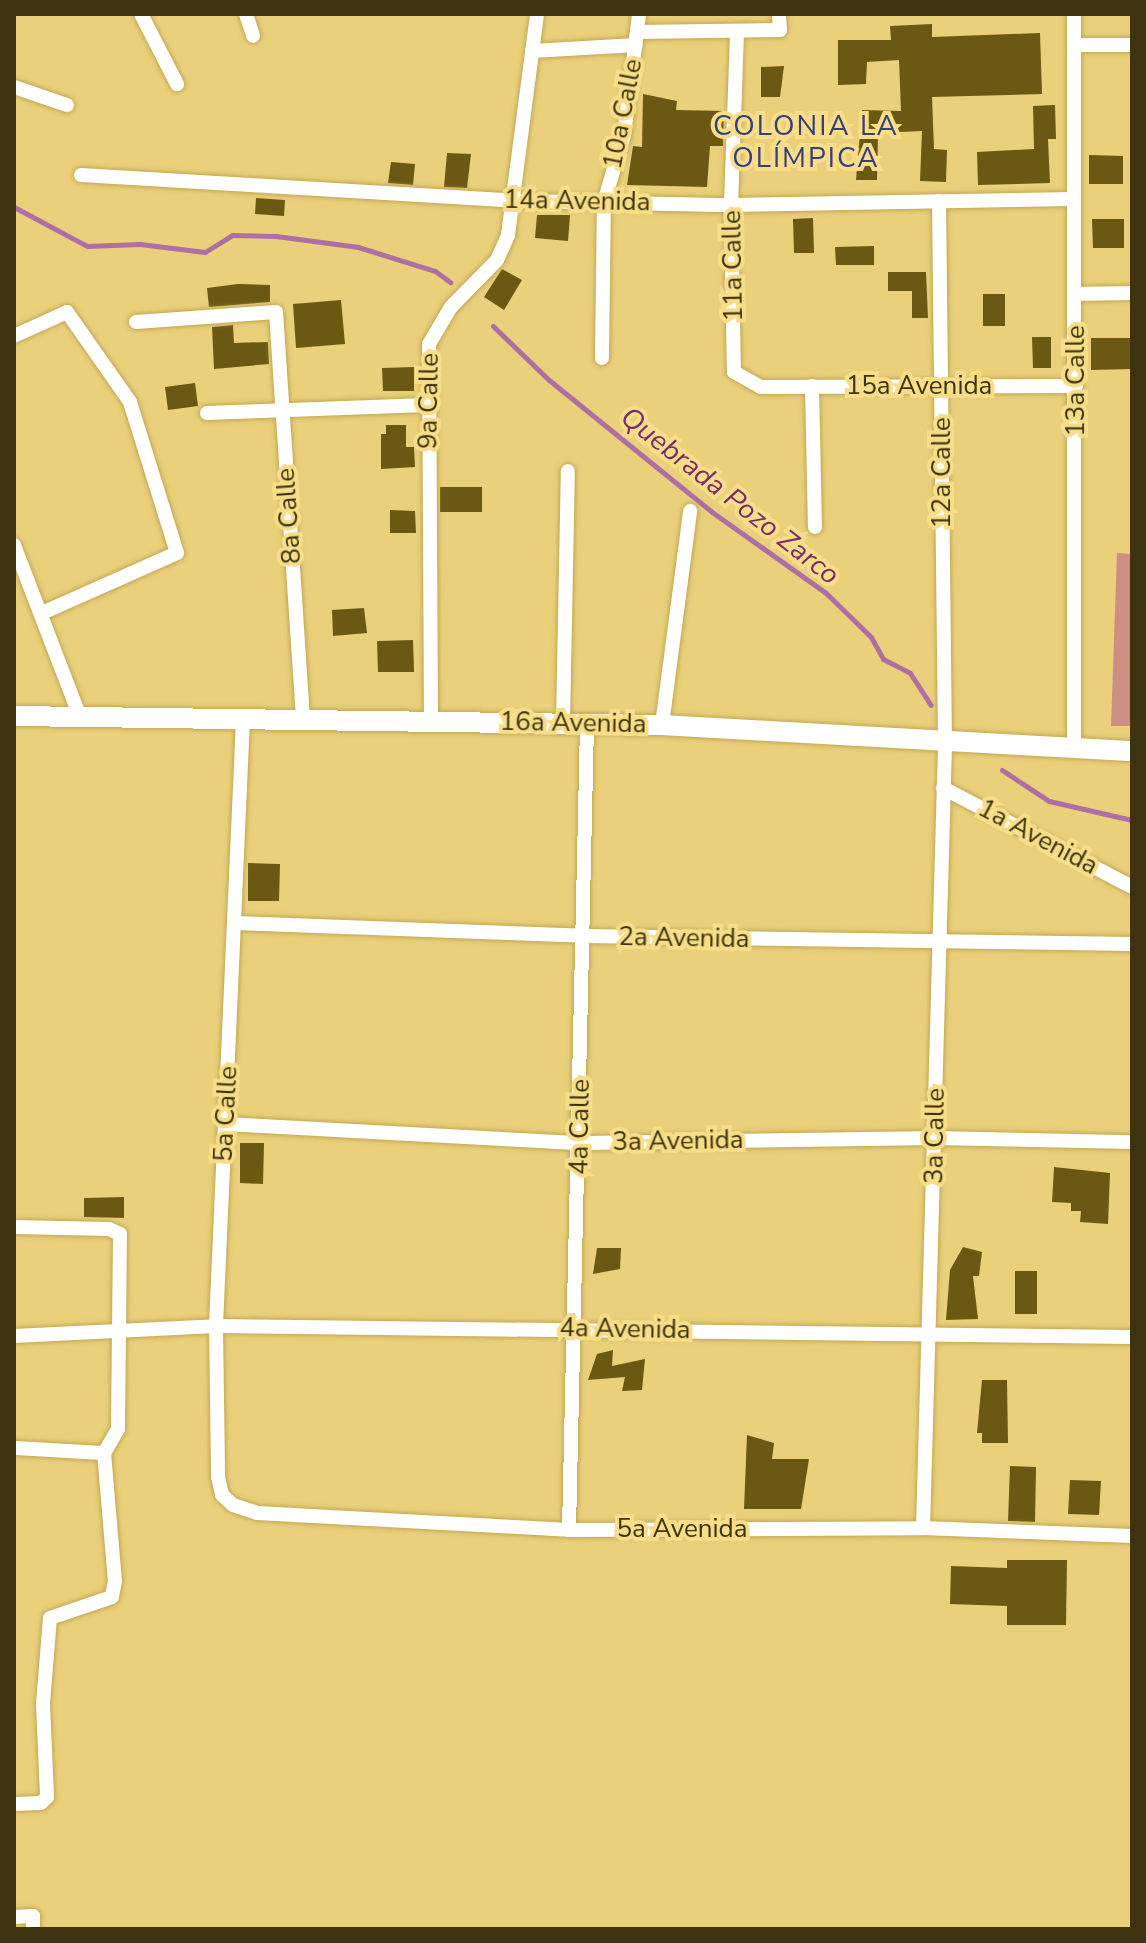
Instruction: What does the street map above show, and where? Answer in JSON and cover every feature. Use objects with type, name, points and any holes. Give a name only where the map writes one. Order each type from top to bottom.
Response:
[{"type":"street","points":[[141,14],[177,84]]},
{"type":"street","points":[[246,14],[253,36]]},
{"type":"street","name":"9a Calle","points":[[431,721],[429,344],[437,325],[497,260],[516,201],[537,14]]},
{"type":"street","name":"10a Calle","points":[[602,358],[604,202],[624,135],[639,14]]},
{"type":"street","points":[[532,51],[636,38],[780,30],[779,14]]},
{"type":"street","name":"13a Calle","points":[[1074,14],[1074,747]]},
{"type":"street","name":"11a Calle","points":[[737,33],[731,205],[734,372],[761,387]]},
{"type":"street","points":[[1074,45],[1132,45]]},
{"type":"street","points":[[14,87],[67,105]]},
{"type":"street","name":"14a Avenida","points":[[81,175],[516,201],[731,205],[1073,199]]},
{"type":"street","name":"12a Calle","points":[[939,201],[945,744]]},
{"type":"street","points":[[1075,294],[1132,293]]},
{"type":"street","points":[[14,336],[67,312],[130,402],[177,553],[42,613]]},
{"type":"street","name":"8a Calle","points":[[136,322],[276,312],[279,410],[303,720]]},
{"type":"street","points":[[812,386],[815,527]]},
{"type":"street","name":"15a Avenida","points":[[761,387],[1076,386]]},
{"type":"street","points":[[207,413],[427,405]]},
{"type":"street","points":[[563,723],[568,471]]},
{"type":"street","points":[[662,725],[690,511]]},
{"type":"street","points":[[14,545],[80,717]]},
{"type":"street","name":"16a Avenida","points":[[14,716],[662,725],[945,744],[1132,751]]},
{"type":"street","name":"5a Calle","points":[[233,1505],[222,1495],[218,1477],[216,1326],[243,719]]},
{"type":"street","name":"4a Calle","points":[[569,1530],[587,724]]},
{"type":"street","name":"3a Calle","points":[[923,1528],[935,1138],[936,943],[945,744]]},
{"type":"street","name":"1a Avenida","points":[[943,788],[1132,887]]},
{"type":"street","name":"2a Avenida","points":[[235,923],[584,936],[1132,944]]},
{"type":"street","name":"3a Avenida","points":[[225,1124],[580,1143],[935,1138],[1132,1142]]},
{"type":"street","points":[[14,1227],[109,1229],[120,1234],[118,1429],[104,1453],[112,1597],[50,1618],[43,1704],[47,1797],[41,1803],[14,1804]]},
{"type":"street","name":"4a Avenida","points":[[14,1336],[216,1326],[930,1332],[1132,1337]]},
{"type":"street","points":[[14,1448],[104,1453]]},
{"type":"street","name":"5a Avenida","points":[[233,1505],[257,1513],[569,1530],[923,1528],[1132,1536]]},
{"type":"street","points":[[14,1917],[33,1916],[33,1929]]},
{"type":"shaded area","points":[[1117,553],[1132,554],[1132,726],[1111,726]]},
{"type":"building","points":[[932,24],[932,37],[1040,33],[1042,94],[932,97],[934,149],[947,150],[946,182],[920,181],[922,131],[878,133],[877,180],[856,180],[862,110],[901,111],[899,60],[867,62],[866,84],[838,85],[838,40],[891,40],[890,26]]},
{"type":"building","points":[[784,66],[780,97],[761,97],[761,67]]},
{"type":"building","points":[[643,94],[677,101],[676,110],[724,111],[723,146],[710,146],[707,187],[627,185],[633,146],[642,147]]},
{"type":"building","points":[[1055,105],[1056,139],[1048,139],[1050,183],[978,185],[977,152],[1034,149],[1033,106]]},
{"type":"building","points":[[447,153],[471,154],[467,188],[444,187]]},
{"type":"building","points":[[1089,155],[1123,156],[1123,184],[1089,184]]},
{"type":"building","points":[[391,162],[415,164],[413,185],[388,183]]},
{"type":"building","points":[[256,198],[285,200],[284,216],[255,214]]},
{"type":"building","points":[[537,215],[570,215],[568,241],[535,238]]},
{"type":"building","points":[[813,218],[814,253],[794,253],[793,219]]},
{"type":"building","points":[[1092,219],[1124,219],[1124,248],[1093,248]]},
{"type":"building","points":[[874,246],[874,265],[836,265],[835,247]]},
{"type":"building","points":[[502,269],[522,280],[504,310],[484,297]]},
{"type":"building","points":[[888,272],[926,272],[928,318],[912,318],[912,291],[888,291]]},
{"type":"building","points":[[238,284],[270,285],[270,302],[209,307],[207,288]]},
{"type":"building","points":[[983,294],[1005,294],[1005,326],[983,326]]},
{"type":"building","points":[[341,300],[345,344],[296,348],[293,304]]},
{"type":"building","points":[[233,325],[234,343],[268,342],[269,364],[214,369],[212,327]]},
{"type":"building","points":[[1032,337],[1051,337],[1051,368],[1033,368]]},
{"type":"building","points":[[1091,338],[1132,338],[1132,369],[1091,370]]},
{"type":"building","points":[[414,367],[414,391],[383,391],[382,368]]},
{"type":"building","points":[[195,383],[198,406],[168,410],[165,387]]},
{"type":"building","points":[[386,425],[406,425],[406,447],[414,447],[415,467],[381,469],[381,434],[386,434]]},
{"type":"building","points":[[440,487],[482,487],[482,512],[440,512]]},
{"type":"building","points":[[390,510],[415,511],[416,533],[390,533]]},
{"type":"building","points":[[364,608],[367,633],[333,636],[332,610]]},
{"type":"building","points":[[413,640],[414,672],[378,672],[377,641]]},
{"type":"building","points":[[248,863],[280,864],[279,901],[248,901]]},
{"type":"building","points":[[240,1143],[264,1143],[263,1184],[240,1183]]},
{"type":"building","points":[[1054,1167],[1110,1173],[1108,1224],[1080,1222],[1081,1211],[1071,1211],[1071,1203],[1052,1202]]},
{"type":"building","points":[[124,1197],[124,1218],[84,1217],[84,1198]]},
{"type":"building","points":[[963,1247],[982,1252],[979,1276],[973,1276],[978,1319],[946,1320],[950,1270]]},
{"type":"building","points":[[597,1248],[621,1248],[620,1269],[593,1274]]},
{"type":"building","points":[[1015,1271],[1037,1271],[1037,1314],[1015,1314]]},
{"type":"building","points":[[613,1350],[612,1366],[645,1359],[642,1390],[622,1391],[625,1377],[588,1380],[597,1354]]},
{"type":"building","points":[[982,1380],[1007,1380],[1008,1443],[982,1443],[982,1433],[977,1433]]},
{"type":"building","points":[[747,1435],[774,1443],[772,1459],[809,1459],[801,1509],[744,1509]]},
{"type":"building","points":[[1010,1466],[1036,1467],[1035,1522],[1008,1521]]},
{"type":"building","points":[[1070,1480],[1101,1481],[1099,1515],[1068,1514]]},
{"type":"building","points":[[1007,1560],[1067,1560],[1066,1625],[1007,1625],[1007,1606],[950,1604],[951,1566],[1007,1568]]},
{"type":"waterway","name":"Quebrada Pozo Zarco","points":[[14,207],[87,246],[140,244],[205,252],[232,235],[276,236],[358,247],[435,271],[450,282]]},
{"type":"waterway","name":"Quebrada Pozo Zarco","points":[[493,326],[549,380],[712,512],[826,593],[871,637],[883,659],[910,673],[931,705]]},
{"type":"waterway","name":"Quebrada Pozo Zarco","points":[[1002,770],[1049,801],[1132,820]]},
{"type":"district","name":"COLONIA LA OLÍMPICA","points":[[806,142]]}]
